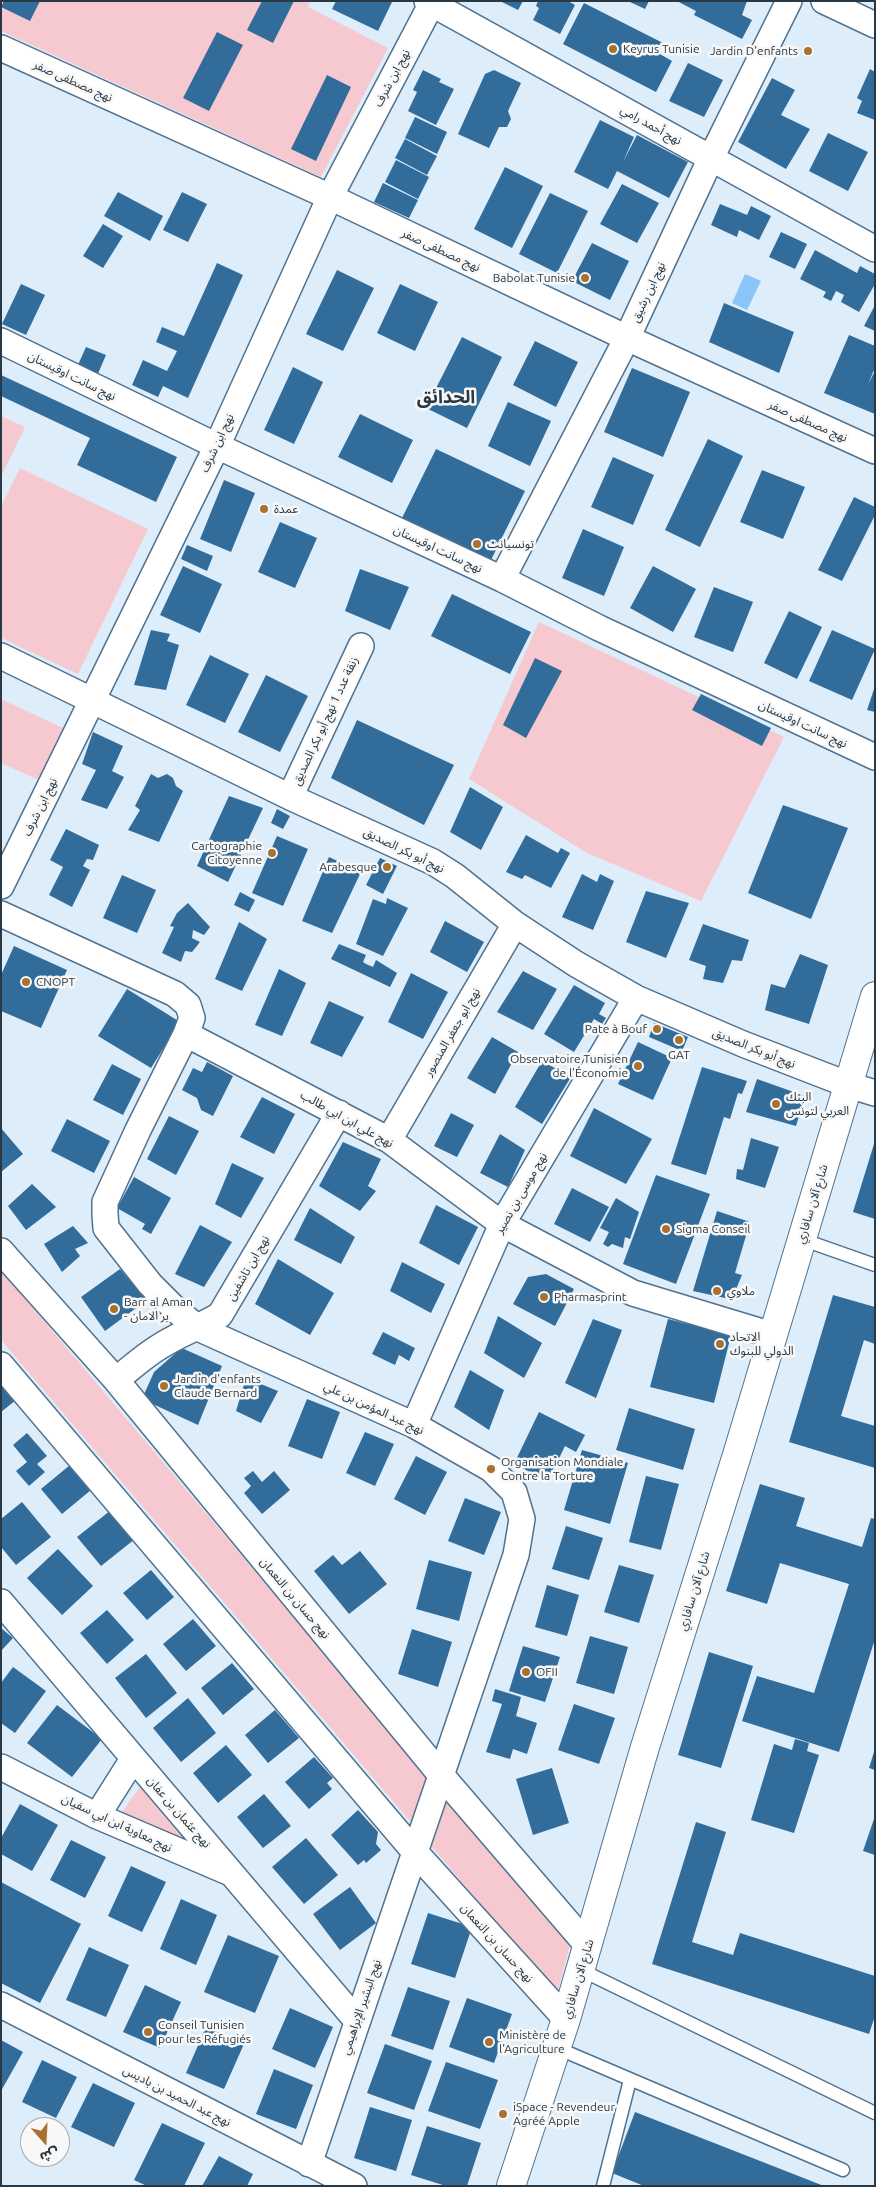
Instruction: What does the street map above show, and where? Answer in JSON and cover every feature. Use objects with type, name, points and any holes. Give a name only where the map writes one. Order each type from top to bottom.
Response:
[{"type":"street","name":"نهج ابن رشيق","points":[[502,579],[627,338],[711,158],[789,1]]},
{"type":"street","points":[[824,1],[875,25]]},
{"type":"street","name":"نهج أحمد رامي","points":[[430,2],[875,249]]},
{"type":"street","name":"نهج ابن شرف","points":[[1,886],[217,446],[330,197],[430,2]]},
{"type":"street","name":"نهج مصطفى صفر","points":[[4,50],[330,197],[627,338],[875,451]]},
{"type":"street","name":"نهج سانت اوقيستان","points":[[1,342],[217,446],[502,579],[599,628],[875,757]]},
{"type":"street","name":"زنقة عدد 1 نهج أبو بكر الصديق","points":[[290,797],[361,646]]},
{"type":"street","name":"نهج أبو بكر الصديق","points":[[1,656],[93,699],[290,797],[433,862],[455,876],[515,924],[576,964],[636,998],[743,1044],[849,1085],[875,1093]]},
{"type":"street","points":[[1,914],[175,994],[188,1005],[192,1018],[186,1034]]},
{"type":"street","name":"نهج ابو جعفر المنصور","points":[[389,1140],[515,924]]},
{"type":"street","name":"شارع آلان سافاري","points":[[512,2186],[566,2019],[645,1747],[737,1455],[875,996]]},
{"type":"street","name":"نهج موسى بن نصير","points":[[414,1425],[502,1224],[636,998]]},
{"type":"street","name":"نهج علي ابن ابي طالب","points":[[186,1034],[389,1140],[502,1224],[633,1293],[772,1335]]},
{"type":"street","name":"نهج عبد المؤمن بن علي","points":[[186,1034],[138,1130],[105,1202],[106,1228],[150,1284],[177,1311],[198,1328],[414,1425],[491,1469],[514,1492],[522,1520],[516,1555],[414,1851]]},
{"type":"street","name":"نهج ابن تاشفين","points":[[116,1380],[157,1348],[184,1332],[198,1328],[220,1315],[339,1113]]},
{"type":"street","name":"نهج حسان بن النعمان","points":[[1,1251],[116,1380],[441,1775],[584,1958]]},
{"type":"street","name":"نهج حسان بن النعمان","points":[[1,1365],[414,1851],[566,2019]]},
{"type":"street","name":"نهج عثمان بن عفان","points":[[1,1602],[235,1875],[357,2021]]},
{"type":"street","points":[[97,1816],[134,1759]]},
{"type":"street","name":"نهج معاوية ابن ابي سفيان","points":[[1,1767],[97,1816],[235,1875]]},
{"type":"street","name":"نهج البشير الإبراهيمي","points":[[309,2164],[414,1851]]},
{"type":"street","name":"نهج عبد الحميد بن باديس","points":[[1,2005],[354,2186]]},
{"type":"lane","points":[[801,1239],[875,1265]]},
{"type":"lane","points":[[584,1958],[875,2113]]},
{"type":"lane","points":[[557,2048],[843,2170]]},
{"type":"lane","points":[[603,2186],[630,2080]]},
{"type":"shaded area","points":[[1,1],[310,1],[308,7],[388,48],[321,177],[3,32],[1,30]]},
{"type":"shaded area","points":[[1,416],[25,427],[1,477]]},
{"type":"shaded area","points":[[20,468],[148,529],[78,674],[1,638],[1,507]]},
{"type":"shaded area","points":[[539,622],[784,737],[701,901],[587,853],[469,779]]},
{"type":"shaded area","points":[[1,699],[65,729],[41,781],[1,763]]},
{"type":"shaded area","points":[[1,1270],[570,1945],[557,1994],[1,1340]]},
{"type":"shaded area","points":[[144,1781],[214,1860],[120,1815]]},
{"type":"water","points":[[745,274],[761,281],[747,310],[732,303]]},
{"type":"building","points":[[4,1],[40,1],[30,21],[1,7]]},
{"type":"building","points":[[262,1],[294,1],[273,43],[247,30]]},
{"type":"building","points":[[336,1],[392,2],[378,31],[332,9]]},
{"type":"building","points":[[500,1],[523,1],[518,10]]},
{"type":"building","points":[[538,1],[568,1],[575,5],[560,34],[533,20],[539,8],[536,6]]},
{"type":"building","points":[[628,1],[649,1],[645,9]]},
{"type":"building","points":[[677,1],[747,1],[742,15],[752,20],[742,39],[694,15],[696,11]]},
{"type":"building","points":[[584,3],[663,43],[658,53],[672,61],[656,92],[563,44]]},
{"type":"building","points":[[217,32],[243,45],[209,111],[183,98]]},
{"type":"building","points":[[688,63],[723,80],[704,117],[669,101]]},
{"type":"building","points":[[870,69],[875,72],[875,120],[857,113],[862,101],[857,98]]},
{"type":"building","points":[[423,70],[441,79],[439,82],[454,89],[436,125],[408,111],[417,92],[413,90]]},
{"type":"building","points":[[494,70],[521,83],[508,111],[511,119],[507,127],[499,127],[489,148],[458,134],[485,74]]},
{"type":"building","points":[[327,75],[351,87],[316,161],[291,149]]},
{"type":"building","points":[[772,78],[795,90],[781,115],[810,129],[786,169],[738,142]]},
{"type":"building","points":[[415,117],[447,132],[437,154],[405,138]]},
{"type":"building","points":[[600,120],[634,137],[623,162],[637,135],[688,162],[669,198],[617,171],[608,189],[574,172]]},
{"type":"building","points":[[828,133],[868,152],[848,191],[809,171]]},
{"type":"building","points":[[405,139],[437,156],[427,175],[395,158]]},
{"type":"building","points":[[396,160],[429,177],[418,199],[385,182]]},
{"type":"building","points":[[505,167],[543,186],[512,248],[474,229]]},
{"type":"building","points":[[383,183],[418,200],[409,218],[374,202]]},
{"type":"building","points":[[622,184],[659,203],[637,243],[600,224]]},
{"type":"building","points":[[118,192],[163,216],[150,241],[104,216]]},
{"type":"building","points":[[182,192],[207,204],[188,242],[163,230]]},
{"type":"building","points":[[550,193],[588,211],[557,273],[519,254]]},
{"type":"building","points":[[720,204],[747,215],[751,206],[771,216],[759,240],[739,230],[737,237],[711,225]]},
{"type":"building","points":[[103,224],[123,236],[103,268],[83,256]]},
{"type":"building","points":[[781,232],[807,244],[795,269],[769,257]]},
{"type":"building","points":[[592,243],[629,261],[610,300],[572,281]]},
{"type":"building","points":[[815,250],[857,273],[860,266],[875,274],[875,284],[859,312],[841,302],[844,295],[836,291],[831,301],[823,297],[826,292],[800,279]]},
{"type":"building","points":[[217,263],[243,275],[188,398],[163,386],[158,397],[132,385],[143,360],[167,371],[177,351],[156,342],[162,327],[184,336]]},
{"type":"building","points":[[337,270],[374,288],[343,351],[306,334]]},
{"type":"building","points":[[21,284],[45,295],[26,335],[2,324]]},
{"type":"building","points":[[400,284],[438,302],[415,351],[377,333]]},
{"type":"building","points":[[724,303],[794,332],[779,373],[709,342]]},
{"type":"building","points":[[875,305],[875,331],[864,326]]},
{"type":"building","points":[[849,335],[875,346],[875,368],[868,384],[875,371],[875,414],[824,393]]},
{"type":"building","points":[[462,337],[502,357],[467,428],[426,408]]},
{"type":"building","points":[[535,341],[578,362],[556,407],[513,385]]},
{"type":"building","points":[[86,347],[106,355],[97,376],[77,367]]},
{"type":"building","points":[[293,367],[323,382],[294,444],[264,430]]},
{"type":"building","points":[[632,368],[690,392],[663,457],[604,432]]},
{"type":"building","points":[[1,375],[177,457],[156,502],[77,465],[90,438],[1,396]]},
{"type":"building","points":[[508,402],[551,421],[530,466],[488,446]]},
{"type":"building","points":[[360,414],[413,440],[392,483],[338,457]]},
{"type":"building","points":[[708,439],[743,456],[700,547],[665,530]]},
{"type":"building","points":[[436,449],[525,491],[491,560],[402,518]]},
{"type":"building","points":[[613,457],[654,475],[633,525],[591,507]]},
{"type":"building","points":[[762,470],[805,487],[783,539],[740,522]]},
{"type":"building","points":[[224,480],[255,493],[231,552],[200,539]]},
{"type":"building","points":[[854,497],[875,507],[875,515],[842,581],[818,570]]},
{"type":"building","points":[[280,522],[317,538],[295,588],[258,572]]},
{"type":"building","points":[[583,529],[624,547],[604,596],[562,578]]},
{"type":"building","points":[[187,545],[213,556],[207,571],[181,559]]},
{"type":"building","points":[[183,566],[222,584],[200,633],[160,615]]},
{"type":"building","points":[[653,566],[696,589],[673,632],[630,608]]},
{"type":"building","points":[[360,569],[409,587],[390,630],[345,611]]},
{"type":"building","points":[[714,587],[753,602],[733,652],[694,637]]},
{"type":"building","points":[[452,594],[531,632],[510,674],[431,636]]},
{"type":"building","points":[[789,611],[822,627],[797,679],[764,663]]},
{"type":"building","points":[[151,630],[170,634],[167,641],[179,645],[166,690],[134,685]]},
{"type":"building","points":[[832,630],[875,649],[852,700],[809,681]]},
{"type":"building","points":[[210,655],[249,674],[225,723],[186,705]]},
{"type":"building","points":[[535,658],[562,671],[526,738],[503,725]]},
{"type":"building","points":[[266,675],[308,696],[280,752],[238,732]]},
{"type":"building","points":[[875,689],[875,712],[867,710]]},
{"type":"building","points":[[701,694],[771,728],[762,746],[692,710]]},
{"type":"building","points":[[357,720],[454,765],[424,825],[331,778]]},
{"type":"building","points":[[93,732],[123,746],[112,771],[124,777],[107,809],[81,800],[96,770],[82,764]]},
{"type":"building","points":[[151,774],[158,778],[167,774],[173,778],[176,786],[183,791],[159,842],[128,830],[140,810],[135,806]]},
{"type":"building","points":[[470,787],[503,807],[481,850],[450,832]]},
{"type":"building","points":[[229,796],[263,808],[228,882],[197,866]]},
{"type":"building","points":[[783,805],[848,828],[811,919],[748,893]]},
{"type":"building","points":[[277,809],[290,816],[283,829],[271,823]]},
{"type":"building","points":[[66,829],[99,845],[93,860],[87,859],[83,866],[90,870],[72,907],[49,895],[63,867],[50,860]]},
{"type":"building","points":[[526,835],[558,853],[561,848],[570,853],[551,888],[525,875],[522,879],[506,872]]},
{"type":"building","points":[[277,836],[308,849],[283,906],[252,893]]},
{"type":"building","points":[[329,857],[361,872],[332,933],[302,921]]},
{"type":"building","points":[[380,858],[397,866],[383,894],[366,885]]},
{"type":"building","points":[[582,874],[597,882],[600,874],[614,881],[593,930],[562,917]]},
{"type":"building","points":[[122,875],[156,890],[137,933],[103,918]]},
{"type":"building","points":[[646,891],[689,903],[666,958],[626,942]]},
{"type":"building","points":[[240,892],[255,900],[249,912],[234,905]]},
{"type":"building","points":[[387,898],[408,908],[383,956],[356,944],[373,899],[386,904]]},
{"type":"building","points":[[188,903],[210,927],[204,935],[193,930],[192,938],[200,942],[192,952],[185,951],[181,962],[162,953],[174,927],[170,926],[177,913]]},
{"type":"building","points":[[445,921],[484,942],[467,972],[430,952]]},
{"type":"building","points":[[239,922],[267,939],[242,991],[215,979]]},
{"type":"building","points":[[703,924],[749,940],[742,961],[732,960],[723,983],[703,979],[706,966],[689,960]]},
{"type":"building","points":[[339,944],[366,955],[363,962],[366,964],[373,967],[376,960],[397,973],[390,987],[331,959]]},
{"type":"building","points":[[14,946],[67,970],[41,1028],[1,1011],[1,975]]},
{"type":"building","points":[[800,954],[828,965],[809,1024],[765,1010],[771,984],[785,988]]},
{"type":"building","points":[[279,969],[306,983],[282,1036],[255,1025]]},
{"type":"building","points":[[523,971],[557,989],[533,1030],[497,1012]]},
{"type":"building","points":[[411,973],[448,992],[423,1039],[388,1022]]},
{"type":"building","points":[[574,985],[605,1003],[599,1014],[606,1018],[602,1024],[594,1019],[574,1052],[544,1034]]},
{"type":"building","points":[[127,989],[180,1022],[151,1068],[98,1036]]},
{"type":"building","points":[[329,1001],[364,1017],[342,1057],[310,1043]]},
{"type":"building","points":[[654,1023],[688,1037],[682,1051],[649,1037]]},
{"type":"building","points":[[492,1037],[518,1052],[495,1094],[467,1078]]},
{"type":"building","points":[[638,1042],[672,1058],[653,1100],[618,1084]]},
{"type":"building","points":[[542,1061],[571,1077],[542,1124],[515,1107]]},
{"type":"building","points":[[207,1062],[233,1076],[213,1116],[201,1110],[197,1098],[182,1090],[193,1068],[202,1072]]},
{"type":"building","points":[[112,1064],[141,1079],[123,1115],[93,1100]]},
{"type":"building","points":[[702,1067],[747,1081],[742,1094],[738,1093],[730,1119],[724,1117],[706,1175],[671,1164]]},
{"type":"building","name":"البنك العربي لتونس","points":[[757,1079],[805,1096],[796,1126],[746,1112]]},
{"type":"building","points":[[262,1097],[295,1114],[274,1154],[240,1137]]},
{"type":"building","points":[[594,1108],[652,1139],[626,1184],[570,1156]]},
{"type":"building","points":[[451,1113],[474,1125],[457,1157],[434,1146]]},
{"type":"building","points":[[169,1116],[199,1131],[176,1175],[147,1159]]},
{"type":"building","points":[[67,1119],[110,1141],[94,1173],[51,1151]]},
{"type":"building","points":[[1,1128],[23,1154],[1,1172]]},
{"type":"building","points":[[500,1134],[525,1150],[508,1187],[480,1173]]},
{"type":"building","points":[[751,1138],[779,1147],[765,1188],[736,1179],[737,1169],[743,1170]]},
{"type":"building","points":[[343,1142],[381,1159],[368,1186],[376,1191],[360,1211],[319,1186]]},
{"type":"building","points":[[875,1144],[875,1219],[853,1212]]},
{"type":"building","points":[[232,1163],[264,1178],[241,1218],[215,1204]]},
{"type":"building","name":"Sigma Conseil","points":[[656,1175],[710,1194],[676,1284],[623,1264]]},
{"type":"building","points":[[134,1177],[171,1198],[151,1234],[142,1229],[145,1224],[117,1208]]},
{"type":"building","points":[[32,1184],[56,1207],[26,1230],[8,1206]]},
{"type":"building","points":[[572,1188],[609,1207],[590,1242],[554,1224]]},
{"type":"building","points":[[616,1198],[639,1212],[630,1239],[625,1237],[623,1248],[612,1244],[608,1247],[603,1244],[609,1232],[600,1228]]},
{"type":"building","points":[[436,1205],[478,1227],[459,1265],[419,1243]]},
{"type":"building","points":[[310,1208],[355,1237],[341,1264],[294,1240]]},
{"type":"building","points":[[717,1211],[750,1222],[735,1273],[742,1275],[734,1294],[725,1298],[693,1291]]},
{"type":"building","points":[[200,1225],[232,1242],[204,1287],[175,1274]]},
{"type":"building","points":[[73,1226],[88,1243],[75,1249],[80,1256],[62,1272],[44,1244]]},
{"type":"building","points":[[278,1259],[334,1293],[310,1335],[255,1304]]},
{"type":"building","points":[[402,1262],[445,1284],[431,1313],[390,1291]]},
{"type":"building","points":[[120,1269],[147,1300],[105,1331],[81,1297]]},
{"type":"building","name":"Pharmasprint","points":[[546,1274],[574,1289],[555,1326],[513,1304],[528,1277]]},
{"type":"building","points":[[833,1295],[875,1307],[875,1344],[864,1340],[841,1416],[875,1426],[875,1468],[789,1442]]},
{"type":"building","points":[[498,1316],[542,1343],[524,1378],[484,1353]]},
{"type":"building","points":[[593,1319],[622,1330],[596,1398],[565,1383]]},
{"type":"building","points":[[668,1319],[731,1335],[714,1403],[650,1387]]},
{"type":"building","points":[[383,1332],[415,1348],[409,1361],[399,1355],[395,1365],[372,1354]]},
{"type":"building","points":[[184,1349],[222,1366],[198,1425],[142,1399],[154,1372],[178,1351]]},
{"type":"building","points":[[470,1370],[504,1390],[489,1430],[454,1407]]},
{"type":"building","points":[[246,1378],[278,1391],[261,1423],[236,1411]]},
{"type":"building","points":[[1,1382],[16,1400],[1,1412]]},
{"type":"building","points":[[307,1399],[340,1412],[322,1459],[288,1446]]},
{"type":"building","points":[[629,1408],[695,1429],[683,1470],[616,1450]]},
{"type":"building","points":[[539,1412],[585,1435],[576,1452],[565,1446],[548,1481],[514,1464]]},
{"type":"building","points":[[365,1432],[394,1444],[375,1486],[346,1473]]},
{"type":"building","points":[[27,1433],[47,1456],[37,1464],[45,1472],[29,1486],[16,1471],[27,1462],[13,1445]]},
{"type":"building","points":[[582,1450],[628,1463],[610,1524],[564,1510]]},
{"type":"building","points":[[416,1456],[447,1472],[425,1515],[394,1499]]},
{"type":"building","points":[[70,1465],[91,1490],[62,1514],[41,1489]]},
{"type":"building","points":[[253,1471],[262,1482],[274,1471],[290,1490],[262,1514],[244,1493],[251,1486],[244,1478]]},
{"type":"building","points":[[646,1476],[679,1484],[661,1550],[629,1542]]},
{"type":"building","points":[[760,1484],[805,1498],[796,1526],[862,1547],[871,1518],[875,1519],[875,1639],[839,1752],[742,1721],[757,1676],[814,1693],[849,1584],[780,1563],[767,1604],[726,1591]]},
{"type":"building","points":[[465,1498],[501,1512],[484,1555],[448,1541]]},
{"type":"building","points":[[22,1502],[51,1537],[16,1565],[1,1547],[1,1519]]},
{"type":"building","points":[[111,1510],[135,1539],[101,1566],[77,1537]]},
{"type":"building","points":[[566,1526],[603,1538],[589,1580],[552,1569]]},
{"type":"building","points":[[58,1549],[93,1586],[62,1615],[27,1578]]},
{"type":"building","points":[[360,1551],[387,1584],[349,1614],[314,1571],[333,1555],[342,1565]]},
{"type":"building","points":[[429,1560],[472,1572],[459,1621],[416,1609]]},
{"type":"building","points":[[619,1565],[654,1575],[639,1623],[604,1612]]},
{"type":"building","points":[[151,1570],[174,1597],[147,1620],[123,1593]]},
{"type":"building","points":[[547,1585],[579,1595],[567,1636],[535,1627]]},
{"type":"building","points":[[107,1610],[134,1640],[107,1664],[80,1633]]},
{"type":"building","points":[[193,1619],[216,1646],[186,1671],[163,1644]]},
{"type":"building","points":[[1,1628],[13,1638],[1,1651]]},
{"type":"building","points":[[412,1629],[452,1642],[438,1687],[398,1674]]},
{"type":"building","points":[[590,1636],[628,1647],[614,1694],[576,1683]]},
{"type":"building","points":[[523,1646],[560,1657],[545,1702],[509,1691]]},
{"type":"building","points":[[709,1652],[753,1666],[721,1768],[678,1755]]},
{"type":"building","points":[[146,1654],[177,1693],[146,1718],[115,1678]]},
{"type":"building","points":[[232,1663],[254,1689],[223,1715],[201,1688]]},
{"type":"building","points":[[13,1667],[46,1691],[15,1733],[1,1723],[1,1683]]},
{"type":"building","points":[[495,1689],[521,1697],[516,1716],[537,1723],[527,1754],[513,1749],[510,1759],[486,1752],[502,1704],[492,1701]]},
{"type":"building","points":[[188,1698],[216,1733],[181,1762],[153,1728]]},
{"type":"building","points":[[574,1704],[615,1718],[599,1764],[558,1750]]},
{"type":"building","points":[[57,1705],[102,1739],[72,1777],[27,1743]]},
{"type":"building","points":[[275,1710],[299,1738],[268,1763],[245,1735]]},
{"type":"building","points":[[795,1739],[809,1743],[807,1751],[819,1755],[794,1833],[751,1820],[774,1744],[792,1750]]},
{"type":"building","points":[[226,1745],[252,1775],[218,1803],[193,1773]]},
{"type":"building","points":[[875,1752],[875,1770],[869,1768]]},
{"type":"building","points":[[314,1757],[333,1778],[327,1783],[332,1789],[309,1809],[285,1782]]},
{"type":"building","points":[[552,1768],[569,1823],[533,1835],[516,1779]]},
{"type":"building","points":[[264,1794],[291,1826],[263,1848],[237,1817]]},
{"type":"building","points":[[20,1804],[58,1825],[32,1871],[1,1854],[1,1838]]},
{"type":"building","points":[[358,1810],[378,1832],[376,1844],[381,1850],[366,1863],[364,1860],[358,1865],[331,1835]]},
{"type":"building","points":[[875,1819],[875,1855],[863,1851]]},
{"type":"building","points":[[696,1822],[726,1832],[692,1942],[733,1955],[740,1933],[875,1976],[875,2016],[869,2034],[652,1964]]},
{"type":"building","points":[[306,1838],[338,1875],[304,1904],[272,1867]]},
{"type":"building","points":[[71,1840],[106,1857],[85,1898],[50,1880]]},
{"type":"building","points":[[131,1866],[166,1882],[142,1932],[108,1916]]},
{"type":"building","points":[[1,1882],[81,1924],[40,2003],[1,1983]]},
{"type":"building","points":[[350,1887],[376,1923],[340,1950],[313,1914]]},
{"type":"building","points":[[181,1899],[217,1915],[196,1965],[160,1949]]},
{"type":"building","points":[[428,1913],[472,1927],[455,1978],[411,1964]]},
{"type":"building","points":[[228,1935],[279,1956],[255,2013],[204,1992]]},
{"type":"building","points":[[89,1947],[129,1965],[106,2017],[66,2000]]},
{"type":"building","points":[[145,1985],[181,2002],[160,2048],[123,2032]]},
{"type":"building","points":[[408,1987],[450,2001],[433,2050],[391,2036]]},
{"type":"building","points":[[467,1998],[512,2014],[494,2063],[449,2047]]},
{"type":"building","points":[[290,2008],[333,2027],[315,2068],[272,2049]]},
{"type":"building","points":[[206,2027],[244,2044],[224,2089],[186,2073]]},
{"type":"building","points":[[1,2040],[23,2052],[1,2091]]},
{"type":"building","points":[[385,2044],[432,2061],[414,2110],[367,2093]]},
{"type":"building","points":[[42,2060],[77,2077],[57,2117],[22,2102]]},
{"type":"building","points":[[446,2062],[498,2080],[480,2129],[428,2111]]},
{"type":"building","points":[[274,2069],[313,2085],[296,2129],[256,2114]]},
{"type":"building","points":[[93,2083],[135,2103],[114,2147],[71,2127]]},
{"type":"building","points":[[370,2107],[412,2120],[396,2171],[354,2158]]},
{"type":"building","points":[[635,2112],[824,2186],[644,2186],[612,2173]]},
{"type":"building","points":[[162,2123],[205,2143],[184,2186],[147,2186],[134,2180]]},
{"type":"building","points":[[427,2126],[481,2143],[467,2186],[446,2186],[411,2175]]},
{"type":"building","points":[[219,2156],[253,2174],[247,2186],[202,2186]]},
{"type":"place","name":"Keyrus Tunisie","points":[[613,49]]},
{"type":"place","name":"Jardin D'enfants","points":[[808,51]]},
{"type":"place","name":"Babolat Tunisie","points":[[585,278]]},
{"type":"place","name":"عمدة","points":[[264,509]]},
{"type":"place","name":"تونسيانت","points":[[477,544]]},
{"type":"place","name":"Cartographie Citoyenne","points":[[272,853]]},
{"type":"place","name":"Arabesque","points":[[387,867]]},
{"type":"place","name":"CNOPT","points":[[26,982]]},
{"type":"place","name":"Pate à Bouf","points":[[657,1029]]},
{"type":"place","name":"GAT","points":[[679,1040]]},
{"type":"place","name":"Observatoire Tunisien de l'Économie","points":[[638,1066]]},
{"type":"place","name":"البنك العربي لتونس","points":[[776,1104]]},
{"type":"place","name":"Sigma Conseil","points":[[666,1229]]},
{"type":"place","name":"ملاوي","points":[[717,1291]]},
{"type":"place","name":"Pharmasprint","points":[[544,1297]]},
{"type":"place","name":"Barr al Aman - بر الامان","points":[[114,1309]]},
{"type":"place","name":"الاتحاد الدولي للبنوك","points":[[720,1344]]},
{"type":"place","name":"Jardin d'enfants Claude Bernard","points":[[164,1386]]},
{"type":"place","name":"Organisation Mondiale Contre la Torture","points":[[491,1469]]},
{"type":"place","name":"OFII","points":[[526,1672]]},
{"type":"place","name":"Conseil Tunisien pour les Réfugiés","points":[[148,2032]]},
{"type":"place","name":"Ministère de l'Agriculture","points":[[489,2042]]},
{"type":"place","name":"iSpace - Revendeur Agréé Apple","points":[[503,2114]]},
{"type":"district","name":"الحدائق","points":[[446,397]]}]
